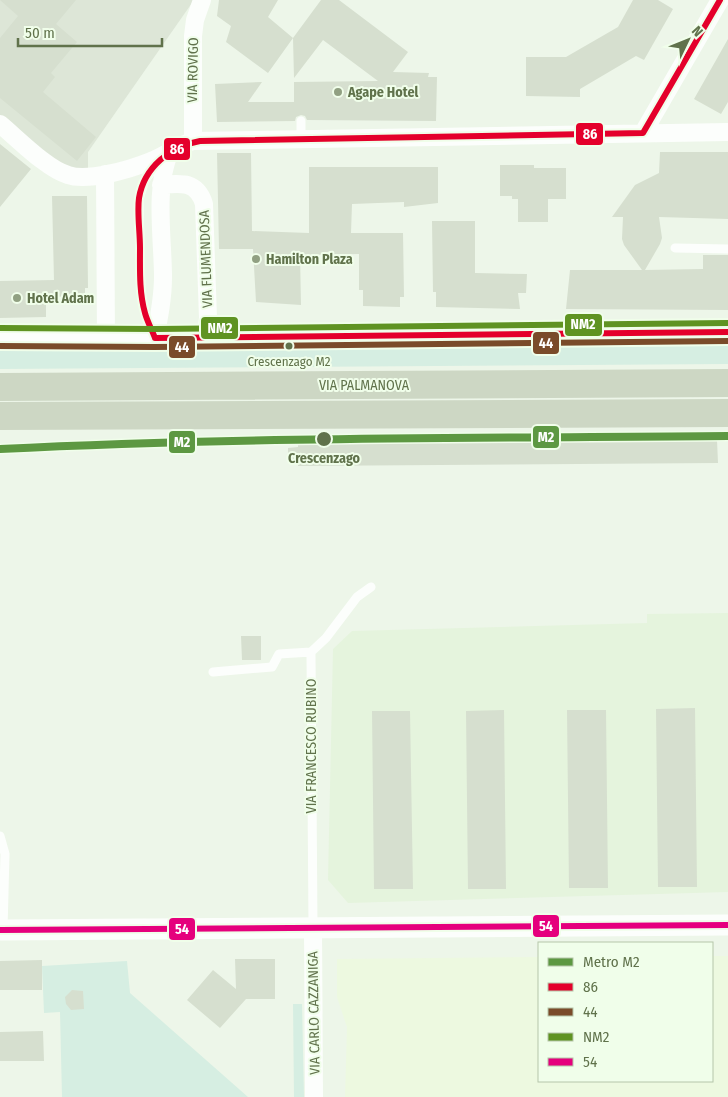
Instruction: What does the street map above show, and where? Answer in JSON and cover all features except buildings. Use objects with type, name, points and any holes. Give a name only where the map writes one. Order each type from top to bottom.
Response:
[{"type":"highway","name":"VIA PALMANOVA","points":[[0,387],[728,382]]},
{"type":"highway","name":"VIA PALMANOVA","points":[[0,416],[728,413]]},
{"type":"street","name":"VIA ROVIGO","points":[[193,141],[194,29],[197,10],[202,0]]},
{"type":"street","points":[[643,132],[720,0]]},
{"type":"street","points":[[0,124],[60,172],[79,177],[105,174],[143,164],[193,141],[728,132]]},
{"type":"street","points":[[155,338],[162,288],[161,185],[164,166],[170,152]]},
{"type":"street","points":[[105,174],[106,338]]},
{"type":"street","name":"VIA FLUMENDOSA","points":[[161,185],[186,184],[193,187],[200,194],[204,204],[208,318],[206,337]]},
{"type":"street","points":[[0,337],[155,338],[728,332]]},
{"type":"street","points":[[2,930],[728,925]]},
{"type":"street","name":"VIA CARLO CAZZANIGA","points":[[313,928],[314,1097]]},
{"type":"lane","points":[[301,121],[301,139]]},
{"type":"lane","points":[[155,338],[145,313],[141,293],[139,199],[142,185],[149,174],[161,159],[170,152]]},
{"type":"lane","points":[[675,248],[728,248]]},
{"type":"lane","points":[[213,672],[272,667],[279,654],[310,652],[326,638],[357,597],[371,587]]},
{"type":"lane","name":"VIA FRANCESCO RUBINO","points":[[310,652],[313,928]]},
{"type":"lane","points":[[0,836],[5,854],[2,930]]},
{"type":"shaded area","points":[[0,0],[194,0],[88,152],[88,176],[79,177],[0,124]]},
{"type":"shaded area","points":[[728,344],[728,364],[0,369],[0,350]]},
{"type":"shaded area","points":[[728,613],[728,892],[348,903],[328,880],[333,649],[352,631],[647,623],[647,614]]},
{"type":"shaded area","points":[[713,956],[728,956],[728,1097],[345,1097],[347,1027],[337,997],[337,959],[538,957],[538,1082],[713,1082]]},
{"type":"shaded area","points":[[127,961],[130,993],[248,1097],[62,1097],[60,1012],[44,1013],[42,966]]},
{"type":"shaded area","points":[[293,1004],[302,1004],[304,1097],[294,1097]]},
{"type":"metro line","name":"M2","points":[[0,449],[273,440],[728,436]]},
{"type":"transit line","name":"86","points":[[155,338],[143,305],[140,280],[138,204],[142,187],[147,177],[160,160],[169,153],[200,141],[643,133],[720,0]]},
{"type":"transit line","name":"NM2","points":[[0,328],[155,329],[728,323]]},
{"type":"transit line","name":"86","points":[[155,338],[728,332]]},
{"type":"transit line","name":"44","points":[[0,346],[155,347],[728,341]]},
{"type":"transit line","name":"54","points":[[0,930],[728,925]]},
{"type":"place","name":"Agape Hotel","points":[[338,92]]},
{"type":"place","name":"Hamilton Plaza","points":[[256,259]]},
{"type":"place","name":"Hotel Adam","points":[[17,298]]},
{"type":"place","name":"Crescenzago M2","points":[[289,346]]},
{"type":"place","name":"Crescenzago","points":[[324,439]]}]
